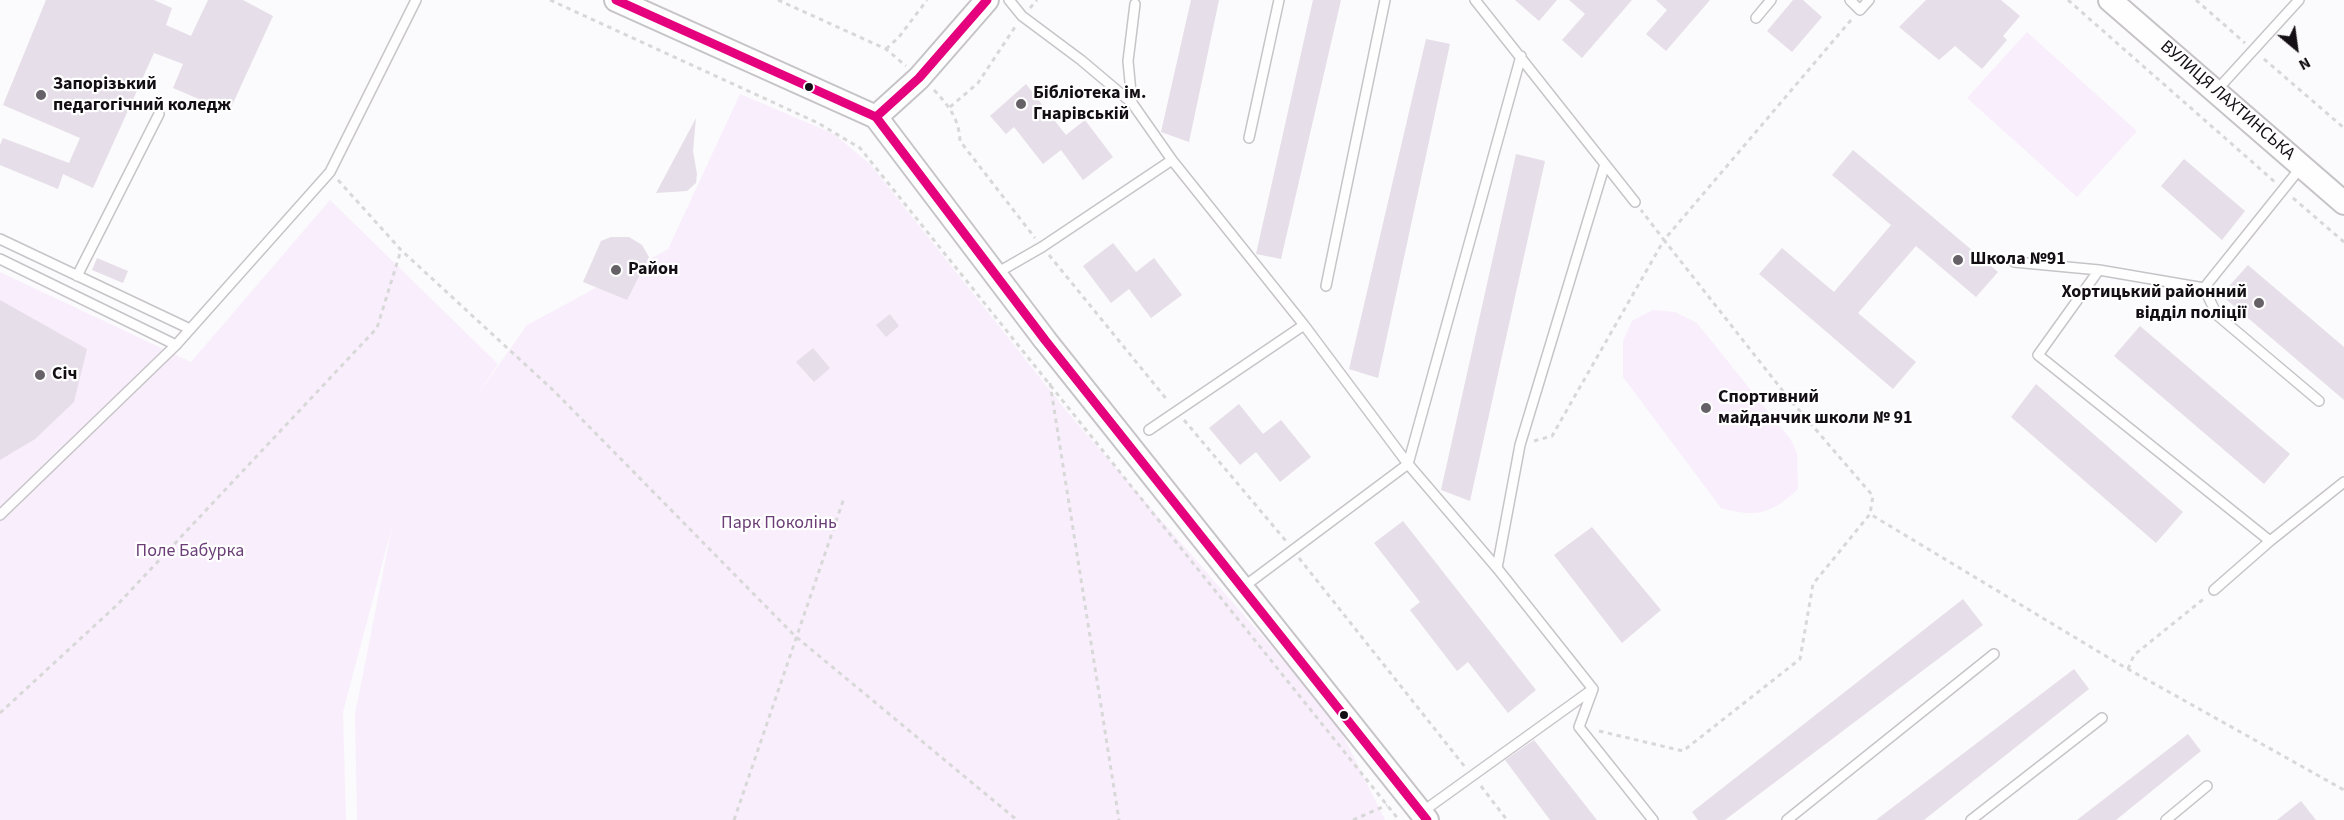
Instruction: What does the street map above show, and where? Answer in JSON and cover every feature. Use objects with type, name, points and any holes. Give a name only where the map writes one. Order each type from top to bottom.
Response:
[{"type":"street","points":[[616,0],[876,117],[995,274],[1241,588],[1425,816]]},
{"type":"street","points":[[876,117],[919,78],[987,0]]},
{"type":"street","name":"ВУЛИЦЯ ЛАХТИНСЬКА","points":[[2110,0],[2344,203]]},
{"type":"lane","points":[[0,515],[176,345],[330,172],[416,0]]},
{"type":"lane","points":[[1008,0],[1022,16],[1081,60],[1132,103],[1173,160],[1304,326],[1408,464],[1497,568],[1593,689]]},
{"type":"lane","points":[[1250,138],[1279,0]]},
{"type":"lane","points":[[1326,286],[1385,0]]},
{"type":"lane","points":[[1475,0],[1635,202]]},
{"type":"lane","points":[[1756,18],[1771,0]]},
{"type":"lane","points":[[1850,0],[1860,10],[1869,0]]},
{"type":"lane","points":[[2216,92],[2299,0]]},
{"type":"lane","points":[[1132,103],[1128,61],[1135,4]]},
{"type":"lane","points":[[1241,588],[1408,464],[1521,56]]},
{"type":"lane","points":[[77,276],[159,114]]},
{"type":"lane","points":[[995,274],[1042,247],[1173,160]]},
{"type":"lane","points":[[1497,568],[1520,445],[1605,164]]},
{"type":"lane","points":[[2204,288],[2282,188],[2302,166]]},
{"type":"lane","points":[[0,239],[190,329]]},
{"type":"lane","points":[[0,260],[176,345]]},
{"type":"lane","points":[[2014,262],[2099,270],[2204,288]]},
{"type":"lane","points":[[2099,270],[2038,355],[2270,542]]},
{"type":"lane","points":[[2204,288],[2217,315],[2319,400]]},
{"type":"lane","points":[[1149,430],[1304,326]]},
{"type":"lane","points":[[2214,590],[2344,482]]},
{"type":"lane","points":[[1786,820],[1994,654]]},
{"type":"lane","points":[[1593,689],[1579,727],[1653,820]]},
{"type":"lane","points":[[1425,816],[1473,777],[1593,689]]},
{"type":"lane","points":[[1971,820],[2102,718]]},
{"type":"lane","points":[[2166,820],[2207,786]]},
{"type":"path","points":[[550,0],[818,123],[860,148],[1050,381],[1399,820]]},
{"type":"path","points":[[778,0],[886,49],[906,66]]},
{"type":"path","points":[[886,49],[899,37],[927,0]]},
{"type":"path","points":[[950,107],[978,83],[1022,16],[1037,0]]},
{"type":"path","points":[[2067,0],[2344,242]]},
{"type":"path","points":[[2196,0],[2344,128]]},
{"type":"path","points":[[1520,445],[1552,436],[1664,240],[1860,10]]},
{"type":"path","points":[[932,87],[950,107],[960,125],[960,141],[1042,247],[1175,411],[1292,549],[1507,820]]},
{"type":"path","points":[[330,172],[401,250],[554,391],[795,636],[1017,820]]},
{"type":"path","points":[[1579,727],[1683,751],[1800,659],[1813,584],[1870,514],[1873,496],[1786,395],[1635,202]]},
{"type":"path","points":[[0,713],[118,604],[377,328],[401,250]]},
{"type":"path","points":[[1048,371],[1119,820]]},
{"type":"path","points":[[734,820],[844,498]]},
{"type":"path","points":[[1870,514],[2127,669],[2344,790]]},
{"type":"path","points":[[2127,669],[2134,655],[2214,590]]},
{"type":"path","points":[[1353,820],[1387,805]]},
{"type":"green space","points":[[2027,32],[2137,131],[2077,197],[1967,98]]},
{"type":"green space","name":"Парк Поколінь","points":[[740,94],[834,134],[870,164],[1069,414],[1336,721],[1385,820],[357,820],[355,714],[392,527],[343,712],[346,820],[0,820],[0,272],[191,362],[330,200],[498,364],[474,400],[527,325],[668,249]]},
{"type":"green space","name":"Спортивний майданчик школи № 91","points":[[1653,310],[1675,312],[1697,323],[1791,440],[1797,453],[1798,489],[1780,504],[1763,512],[1754,513],[1721,508],[1623,377],[1623,341],[1632,321]]},
{"type":"building","name":"Запорізький педагогічний коледж","points":[[46,0],[154,0],[172,8],[166,25],[191,36],[208,0],[243,0],[273,16],[229,112],[173,88],[183,64],[154,53],[93,188],[63,174],[58,189],[0,165],[0,145],[3,138],[69,163],[80,138],[3,105]]},
{"type":"building","points":[[1191,0],[1219,0],[1189,142],[1161,132]]},
{"type":"building","points":[[1313,0],[1341,0],[1281,259],[1256,254]]},
{"type":"building","points":[[1515,0],[1557,0],[1539,21]]},
{"type":"building","points":[[1569,0],[1632,0],[1582,58],[1562,40],[1585,14]]},
{"type":"building","points":[[1656,0],[1710,0],[1666,51],[1646,34],[1667,10]]},
{"type":"building","points":[[1793,0],[1803,0],[1822,17],[1792,52],[1767,31]]},
{"type":"building","points":[[1926,0],[2001,0],[2020,16],[2003,36],[2007,40],[1982,69],[1955,46],[1939,60],[1899,27]]},
{"type":"building","points":[[1426,39],[1450,44],[1378,378],[1349,369]]},
{"type":"building","points":[[1026,84],[1066,135],[1085,120],[1113,157],[1083,180],[1061,150],[1043,164],[1014,127],[1006,134],[990,116]]},
{"type":"building","points":[[696,118],[693,151],[697,174],[696,183],[687,191],[656,193]]},
{"type":"building","name":"Школа №91","points":[[1853,150],[1998,272],[1976,297],[1916,246],[1858,313],[1916,362],[1893,389],[1759,274],[1782,248],[1834,292],[1891,225],[1832,175]]},
{"type":"building","points":[[1516,154],[1545,161],[1470,501],[1441,490]]},
{"type":"building","points":[[2184,159],[2245,211],[2222,240],[2161,186]]},
{"type":"building","name":"Район","points":[[611,237],[629,237],[642,245],[649,257],[627,300],[583,282],[601,241]]},
{"type":"building","points":[[1113,243],[1136,272],[1154,258],[1182,295],[1151,318],[1129,289],[1111,303],[1083,266]]},
{"type":"building","points":[[97,258],[128,271],[123,283],[92,270]]},
{"type":"building","points":[[2248,265],[2344,347],[2344,400],[2221,295]]},
{"type":"building","name":"Січ","points":[[0,300],[87,349],[74,402],[35,439],[0,460]]},
{"type":"building","points":[[890,314],[899,326],[886,337],[876,325]]},
{"type":"building","points":[[2140,326],[2290,454],[2264,484],[2114,356]]},
{"type":"building","points":[[813,348],[830,368],[814,382],[796,362]]},
{"type":"building","points":[[2036,384],[2183,512],[2156,543],[2011,417]]},
{"type":"building","points":[[1239,404],[1263,434],[1281,420],[1311,457],[1280,482],[1256,452],[1240,465],[1209,428]]},
{"type":"building","points":[[1403,521],[1536,690],[1508,713],[1468,662],[1457,671],[1410,610],[1420,602],[1374,543]]},
{"type":"building","points":[[1592,527],[1661,610],[1622,643],[1554,555]]},
{"type":"building","points":[[1963,599],[1983,625],[1725,820],[1698,820],[1692,812]]},
{"type":"building","points":[[2074,669],[2089,689],[1924,820],[1876,820]]},
{"type":"building","points":[[2188,734],[2201,751],[2116,820],[2077,820]]},
{"type":"building","points":[[1534,740],[1597,820],[1550,820],[1505,760]]},
{"type":"building","points":[[2301,801],[2316,820],[2277,820]]},
{"type":"transit line","points":[[616,0],[876,117],[1045,340],[1427,820]]},
{"type":"transit line","points":[[876,117],[919,78],[987,0]]},
{"type":"place","name":"Запорізький педагогічний коледж","points":[[41,95]]},
{"type":"place","name":"Бібліотека ім. Гнарівській","points":[[1021,104]]},
{"type":"place","name":"Школа №91","points":[[1958,260]]},
{"type":"place","name":"Район","points":[[616,270]]},
{"type":"place","name":"Хортицький районний відділ поліції","points":[[2259,303]]},
{"type":"place","name":"Січ","points":[[40,375]]},
{"type":"place","name":"Спортивний майданчик школи № 91","points":[[1706,408]]},
{"type":"park label","name":"Поле Бабурка","points":[[190,552]]}]
